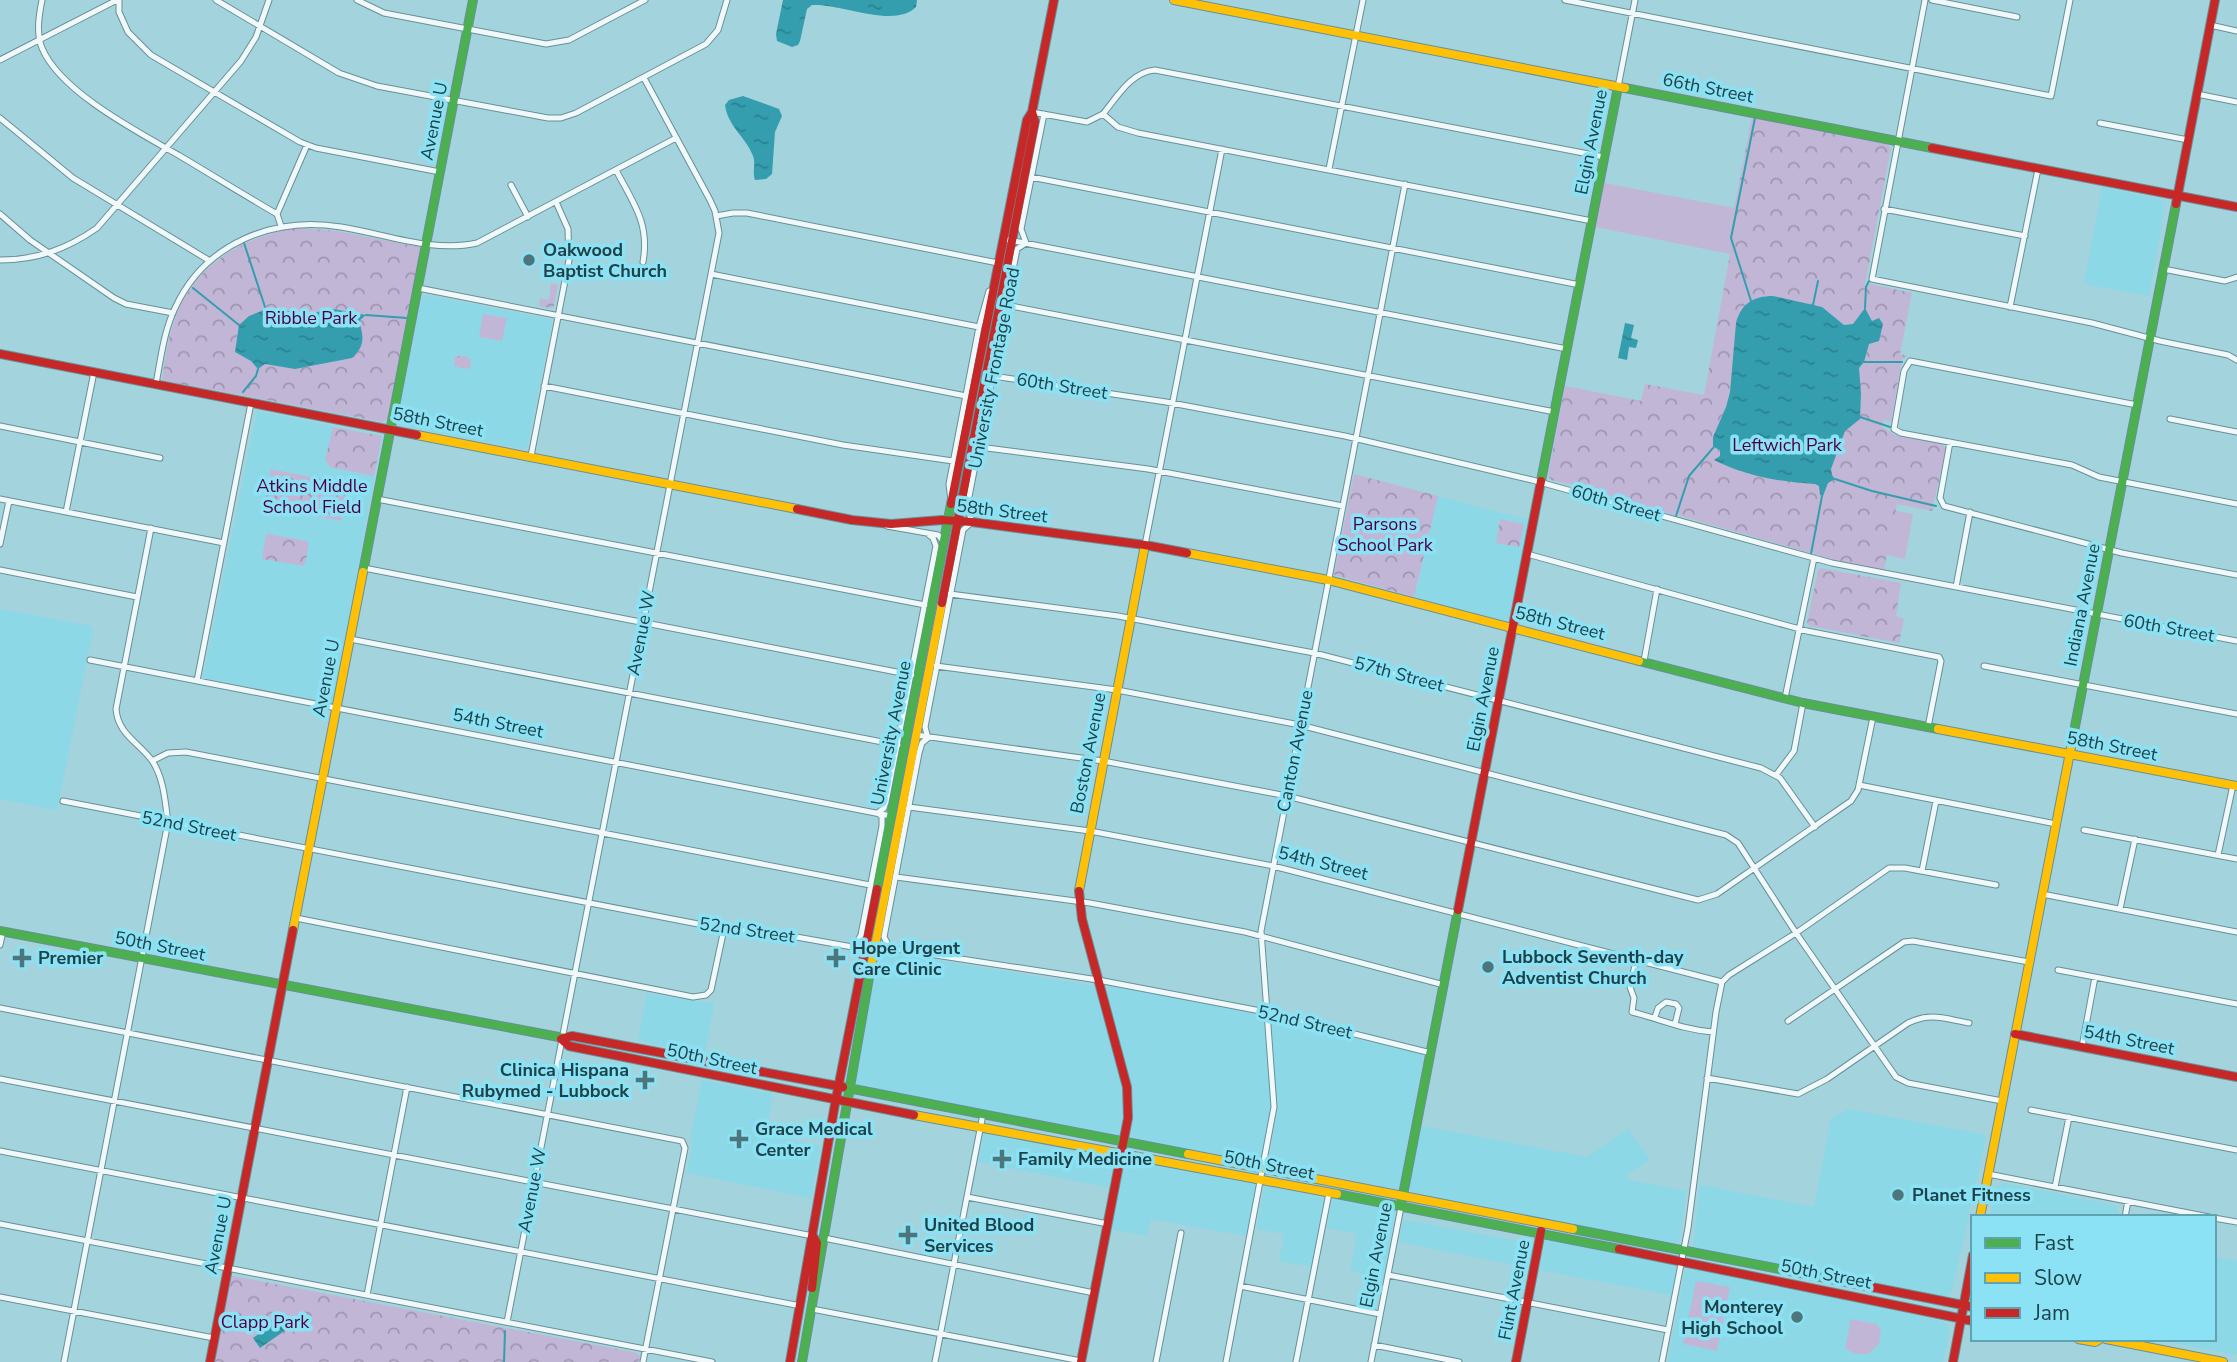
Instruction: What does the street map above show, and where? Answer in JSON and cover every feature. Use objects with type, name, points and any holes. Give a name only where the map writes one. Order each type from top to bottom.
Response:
[{"type":"main road","name":"Avenue U","points":[[210,1362],[473,0]]},
{"type":"main road","name":"University Avenue","points":[[911,735],[1008,239],[1027,120],[1032,112],[1054,0]]},
{"type":"main road","name":"66th Street","points":[[1174,0],[2237,207]]},
{"type":"main road","name":"Indiana Avenue","points":[[1980,1215],[2215,0]]},
{"type":"main road","name":"Elgin Avenue","points":[[1401,1207],[1618,87]]},
{"type":"main road","name":"University Avenue","points":[[790,1362],[838,1086],[870,948],[896,817],[944,542],[953,521],[951,504],[994,282],[1003,264]]},
{"type":"main road","name":"58th Street","points":[[0,354],[871,523],[972,522],[1145,545],[1328,580],[1803,703],[2235,786]]},
{"type":"main road","name":"Boston Avenue","points":[[1081,1362],[1128,1118],[1127,1087],[1097,980],[1079,901],[1079,886],[1145,545]]},
{"type":"main road","name":"50th Street","points":[[1,931],[561,1039],[572,1036],[849,1088],[1968,1306]]},
{"type":"main road","name":"University Avenue","points":[[802,1362],[870,948]]},
{"type":"main road","name":"54th Street","points":[[2015,1034],[2237,1077]]},
{"type":"main road","name":"50th Street","points":[[561,1039],[569,1046],[846,1102],[981,1125],[1541,1233],[1971,1320]]},
{"type":"main road","points":[[821,1182],[832,1184]]},
{"type":"main road","name":"Flint Avenue","points":[[1516,1362],[1543,1223]]},
{"type":"main road","points":[[812,1308],[811,1282],[817,1243],[813,1236]]},
{"type":"main road","points":[[1953,1362],[1961,1318],[1968,1306],[1971,1275]]},
{"type":"main road","points":[[2116,1341],[2223,1362]]},
{"type":"street","points":[[42,0],[38,21],[40,40],[47,58],[68,81],[110,116],[277,214],[281,226]]},
{"type":"street","points":[[0,60],[118,0],[124,23],[136,41],[151,55],[307,145],[440,172]]},
{"type":"street","points":[[216,0],[351,78],[377,86],[548,118],[561,118],[576,113],[706,44],[718,30],[727,0]]},
{"type":"street","points":[[0,260],[28,259],[50,254],[97,228],[251,48],[270,0]]},
{"type":"street","points":[[358,0],[384,13],[546,44],[569,40],[645,0]]},
{"type":"street","points":[[371,7],[374,0]]},
{"type":"street","points":[[1329,169],[1363,0]]},
{"type":"street","points":[[1565,0],[2051,96],[2070,0]]},
{"type":"street","name":"Elgin Avenue","points":[[1618,87],[1634,0]]},
{"type":"street","points":[[1925,0],[1872,279],[2092,323],[2150,339],[2228,355],[2237,360]]},
{"type":"street","points":[[1932,0],[2017,17]]},
{"type":"street","points":[[2210,25],[2237,31]]},
{"type":"street","points":[[1032,112],[1087,122],[1103,114],[1135,77],[1155,70],[1604,157]]},
{"type":"street","name":"Avenue W","points":[[507,1322],[719,233],[710,200],[644,78]]},
{"type":"street","points":[[2197,94],[2237,102]]},
{"type":"street","name":"University Frontage Road","points":[[890,948],[884,937],[922,743],[928,737],[925,726],[963,530],[972,522],[967,507],[1017,249],[1026,243],[1021,229],[1044,114]]},
{"type":"street","points":[[1103,114],[1125,130],[1592,221]]},
{"type":"street","points":[[0,118],[64,172],[210,261]]},
{"type":"street","points":[[2100,123],[2188,140]]},
{"type":"street","points":[[156,384],[163,343],[173,313],[187,286],[210,261],[242,239],[281,226],[323,224],[426,243],[463,246],[477,243],[676,138]]},
{"type":"street","points":[[277,214],[307,145]]},
{"type":"street","name":"Boston Avenue","points":[[1145,545],[1222,149]]},
{"type":"street","points":[[2010,307],[2038,169]]},
{"type":"street","points":[[615,170],[643,222],[643,262]]},
{"type":"street","points":[[1031,177],[1580,285]]},
{"type":"street","name":"Canton Avenue","points":[[1226,1362],[1274,1107],[1260,936],[1405,184]]},
{"type":"street","points":[[512,185],[528,217]]},
{"type":"street","points":[[531,456],[570,244],[564,215],[556,202]]},
{"type":"street","points":[[1884,209],[2025,236]]},
{"type":"street","points":[[0,214],[50,254],[114,298],[126,304],[173,313]]},
{"type":"street","points":[[716,216],[747,214],[1003,264]]},
{"type":"street","points":[[1008,239],[1567,349]]},
{"type":"street","points":[[2163,269],[2234,281]]},
{"type":"street","points":[[711,274],[979,327]]},
{"type":"street","name":"University Frontage Road","points":[[951,504],[948,489],[953,461],[979,327],[994,282]]},
{"type":"street","points":[[418,288],[966,396]]},
{"type":"street","points":[[1006,305],[1555,412]]},
{"type":"street","points":[[2137,405],[1909,362],[1904,371],[1894,430],[2072,465],[2099,477],[2237,504]]},
{"type":"street","points":[[66,512],[94,372]]},
{"type":"street","name":"60th Street","points":[[993,376],[1172,403],[1356,439],[1541,482],[1814,558],[2237,641]]},
{"type":"street","points":[[544,386],[843,444],[953,461]]},
{"type":"street","points":[[197,681],[251,402]]},
{"type":"street","points":[[2170,419],[2237,432]]},
{"type":"street","points":[[0,426],[160,458]]},
{"type":"street","points":[[1950,442],[1940,498],[1942,505],[2109,549],[2237,575]]},
{"type":"street","points":[[979,447],[1159,471],[1343,506]]},
{"type":"street","points":[[0,499],[224,543]]},
{"type":"street","points":[[377,499],[925,605]]},
{"type":"street","points":[[0,544],[9,500]]},
{"type":"street","points":[[1956,587],[1970,512]]},
{"type":"street","name":"58th Street","points":[[871,523],[938,536],[944,542]]},
{"type":"street","points":[[64,1362],[168,821],[163,786],[152,761],[122,730],[116,709],[151,528]]},
{"type":"street","points":[[850,947],[861,935],[883,822],[878,813],[886,802],[912,675],[936,546],[929,535]]},
{"type":"street","points":[[1527,554],[1799,629],[1940,657],[1928,727]]},
{"type":"street","points":[[1786,698],[1814,558]]},
{"type":"street","points":[[364,568],[912,675]]},
{"type":"street","points":[[0,570],[137,597]]},
{"type":"street","points":[[1644,661],[1657,589]]},
{"type":"street","name":"57th Street","points":[[950,594],[1131,618],[1314,653],[1761,768],[1776,775]]},
{"type":"street","points":[[350,639],[898,745]]},
{"type":"street","name":"54th Street","points":[[90,660],[896,817]]},
{"type":"street","points":[[936,666],[1117,690],[1300,725],[1726,835],[1738,843],[1796,933],[1900,1080],[2002,1101]]},
{"type":"street","points":[[1984,666],[2237,714]]},
{"type":"street","points":[[1803,703],[1794,751],[1776,775],[1815,827]]},
{"type":"street","points":[[911,735],[1103,761],[1287,796],[1698,900],[1717,894],[1851,801],[1859,785],[1873,717]]},
{"type":"street","points":[[114,736],[122,730]]},
{"type":"street","points":[[152,761],[168,753],[186,752],[870,885]]},
{"type":"street","points":[[1859,785],[2056,824]]},
{"type":"street","points":[[2218,855],[2235,786]]},
{"type":"street","name":"52nd Street","points":[[62,801],[724,929],[774,933],[850,947],[890,948],[1097,980],[1266,1013],[1431,1053]]},
{"type":"street","points":[[1922,871],[1936,801]]},
{"type":"street","name":"54th Street","points":[[909,807],[1090,831],[1273,866],[1722,982]]},
{"type":"street","points":[[2084,830],[2237,859]]},
{"type":"street","points":[[2120,909],[2135,839]]},
{"type":"street","points":[[1662,1362],[1684,1251],[1722,982],[1728,975],[1796,933],[1883,870],[1896,867],[1996,885]]},
{"type":"street","points":[[896,877],[1079,901],[1260,936],[1444,985]]},
{"type":"street","points":[[2042,894],[2237,932]]},
{"type":"street","points":[[296,918],[693,997],[706,995],[711,990],[724,929]]},
{"type":"street","points":[[0,945],[1,931]]},
{"type":"street","points":[[1788,1021],[1894,947],[1913,941],[2029,962]]},
{"type":"street","points":[[1636,961],[1630,987],[1634,998],[1632,1012],[1655,1017],[1685,1029],[1713,1032]]},
{"type":"street","points":[[2058,970],[2237,1004]]},
{"type":"street","points":[[2082,1047],[2095,977]]},
{"type":"street","points":[[1655,1017],[1658,1008],[1666,1002],[1676,1004],[1679,1008],[1675,1024]]},
{"type":"street","points":[[0,1008],[684,1143],[674,1209],[643,1362]]},
{"type":"street","points":[[1707,1078],[1798,1094],[1827,1079],[1908,1023],[1921,1017],[1931,1016],[1969,1023]]},
{"type":"street","points":[[0,1079],[813,1236]]},
{"type":"street","points":[[368,1295],[407,1087]]},
{"type":"street","points":[[2031,1110],[2237,1150]]},
{"type":"street","points":[[935,1362],[983,1114]]},
{"type":"street","points":[[2055,1187],[2069,1117]]},
{"type":"street","points":[[0,1151],[801,1306]]},
{"type":"street","points":[[1988,1174],[2202,1215]]},
{"type":"street","points":[[1296,1362],[1329,1193]]},
{"type":"street","points":[[967,1197],[1108,1224]]},
{"type":"street","points":[[2125,1215],[2128,1201]]},
{"type":"street","name":"Elgin Avenue","points":[[1371,1362],[1401,1207]]},
{"type":"street","points":[[2216,1218],[2237,1222]]},
{"type":"street","points":[[0,1224],[712,1362]]},
{"type":"street","points":[[1156,1362],[1181,1233]]},
{"type":"street","points":[[824,1238],[1094,1293]]},
{"type":"street","points":[[1388,1275],[1668,1330]]},
{"type":"street","points":[[1240,1286],[1380,1314]]},
{"type":"street","points":[[0,1297],[215,1339]]},
{"type":"street","points":[[812,1308],[1081,1362]]},
{"type":"street","points":[[1374,1345],[1459,1362]]},
{"type":"shaded area","points":[[2102,187],[2160,199],[2165,204],[2149,296],[2084,284]]},
{"type":"shaded area","points":[[426,295],[549,319],[552,323],[527,447],[523,449],[400,425],[397,421],[421,299]]},
{"type":"shaded area","points":[[257,411],[382,436],[333,703],[203,678]]},
{"type":"shaded area","points":[[1438,496],[1529,520],[1510,617],[1506,621],[1414,597]]},
{"type":"shaded area","points":[[0,609],[91,626],[93,629],[57,810],[0,799]]},
{"type":"shaded area","points":[[887,952],[1094,986],[1124,1092],[1124,1111],[1119,1135],[857,1085],[855,1081],[872,990],[880,955]]},
{"type":"shaded area","points":[[1115,986],[1261,1015],[1264,1019],[1271,1099],[1270,1117],[1260,1161],[1255,1163],[1131,1138],[1132,1086],[1107,993],[1108,988]]},
{"type":"shaded area","points":[[647,993],[714,1004],[705,1054],[638,1041]]},
{"type":"shaded area","points":[[1278,1019],[1424,1055],[1398,1189],[1269,1164],[1277,1110],[1271,1023]]},
{"type":"shaded area","name":"Grace Medical Center","points":[[702,1080],[773,1094],[767,1128],[771,1128],[770,1136],[821,1146],[811,1198],[687,1173],[693,1140],[690,1139]]},
{"type":"shaded area","points":[[1848,1109],[1982,1134],[1986,1137],[1952,1291],[1947,1297],[1693,1246],[1700,1185],[1814,1207],[1831,1119]]},
{"type":"shaded area","points":[[1421,1126],[1587,1157],[1628,1129],[1650,1160],[1626,1175],[1628,1180],[1686,1191],[1680,1241],[1674,1244],[1412,1193],[1409,1186]]},
{"type":"shaded area","points":[[987,1131],[1113,1155],[1117,1158],[1112,1188],[978,1162],[984,1133]]},
{"type":"shaded area","points":[[1126,1158],[1255,1183],[1247,1236],[1151,1219],[1147,1236],[1110,1229]]},
{"type":"shaded area","points":[[2003,1183],[2115,1205],[2120,1215],[1990,1215],[1996,1187]]},
{"type":"shaded area","points":[[1269,1185],[1324,1198],[1312,1267],[1279,1261],[1284,1234],[1257,1229],[1264,1188]]},
{"type":"shaded area","points":[[1336,1199],[1395,1210],[1384,1278],[1350,1271],[1357,1234],[1327,1228],[1332,1201]]},
{"type":"shaded area","points":[[1405,1220],[1533,1244],[1530,1268],[1399,1242]]},
{"type":"shaded area","points":[[1549,1239],[1671,1263],[1676,1268],[1671,1295],[1540,1270],[1545,1241]]},
{"type":"shaded area","points":[[2216,1257],[2237,1261],[2237,1355],[2164,1341],[2216,1341]]},
{"type":"shaded area","name":"Monterey High School","points":[[1690,1267],[1944,1322],[1949,1327],[1949,1333],[1943,1362],[1668,1362],[1685,1271]]},
{"type":"green space","name":"Leftwich Park","points":[[1752,117],[1886,144],[1891,148],[1865,285],[1912,293],[1900,354],[1907,356],[1902,359],[1891,422],[1884,420],[1882,427],[1895,435],[1943,444],[1946,449],[1932,511],[1897,504],[1884,570],[1823,558],[1813,552],[1680,516],[1677,512],[1674,515],[1592,489],[1551,480],[1548,476],[1565,386],[1641,401],[1645,384],[1704,395],[1730,254],[1728,239]]},
{"type":"green space","points":[[1604,183],[1734,208],[1728,239],[1730,254],[1596,227]]},
{"type":"green space","name":"Ribble Park","points":[[298,228],[337,231],[420,247],[422,250],[388,418],[383,422],[162,379],[173,325],[181,305],[205,271],[238,247],[277,232]]},
{"type":"green space","points":[[551,283],[558,285],[554,306],[539,306],[540,299],[549,300]]},
{"type":"green space","points":[[483,314],[507,318],[502,341],[479,337]]},
{"type":"green space","points":[[455,356],[466,356],[471,360],[470,368],[454,366]]},
{"type":"green space","points":[[333,427],[382,436],[374,476],[330,467],[325,460]]},
{"type":"green space","name":"Atkins Middle School Field","points":[[271,469],[347,484],[341,521],[264,506]]},
{"type":"green space","name":"Parsons School Park","points":[[1354,474],[1438,496],[1414,597],[1334,575]]},
{"type":"green space","points":[[1880,508],[1913,514],[1905,559],[1872,552]]},
{"type":"green space","points":[[1500,519],[1524,524],[1519,547],[1496,543]]},
{"type":"green space","points":[[268,534],[307,541],[309,544],[305,564],[303,566],[263,559]]},
{"type":"green space","points":[[1821,568],[1901,583],[1896,616],[1904,619],[1899,643],[1810,626],[1807,623],[1818,570]]},
{"type":"green space","name":"Clapp Park","points":[[233,1276],[638,1353],[639,1362],[215,1362]]},
{"type":"green space","points":[[1696,1281],[1730,1287],[1717,1351],[1683,1344]]},
{"type":"green space","points":[[1851,1319],[1876,1324],[1881,1329],[1879,1344],[1868,1354],[1855,1354],[1845,1348]]},
{"type":"water","points":[[783,0],[917,0],[916,7],[895,16],[812,5],[807,9],[800,41],[792,47],[777,41]]},
{"type":"water","points":[[743,96],[779,109],[782,116],[775,132],[772,174],[766,179],[755,180],[753,156],[727,113],[725,105],[729,100]]},
{"type":"water","points":[[1773,296],[1822,307],[1844,325],[1853,324],[1865,308],[1872,321],[1879,318],[1883,324],[1879,341],[1869,344],[1864,362],[1859,368],[1860,419],[1845,431],[1831,469],[1835,479],[1828,483],[1823,496],[1820,495],[1819,486],[1815,484],[1763,477],[1714,460],[1720,456],[1720,450],[1713,447],[1713,437],[1730,392],[1738,316],[1749,302]]},
{"type":"water","points":[[328,308],[366,315],[359,321],[361,345],[352,358],[295,369],[265,364],[258,369],[251,361],[235,352],[239,325],[249,316],[264,310],[281,309],[307,316]]},
{"type":"water","points":[[1625,323],[1634,325],[1631,338],[1638,340],[1636,348],[1629,347],[1627,360],[1618,358]]},
{"type":"water","points":[[283,1318],[290,1327],[260,1348],[253,1338],[260,1333],[258,1329],[273,1319],[276,1323]]},
{"type":"waterway","points":[[1751,301],[1731,238],[1755,118]]},
{"type":"waterway","points":[[244,243],[266,310]]},
{"type":"waterway","points":[[1813,305],[1818,281]]},
{"type":"waterway","points":[[1865,308],[1869,281]]},
{"type":"waterway","points":[[193,288],[239,325]]},
{"type":"waterway","points":[[366,315],[407,318]]},
{"type":"waterway","points":[[1864,362],[1902,362]]},
{"type":"waterway","points":[[243,392],[256,376],[258,369]]},
{"type":"waterway","points":[[1860,417],[1890,427]]},
{"type":"waterway","points":[[1676,516],[1689,476],[1713,448]]},
{"type":"waterway","points":[[1835,479],[1936,506]]},
{"type":"waterway","points":[[1811,554],[1822,496]]},
{"type":"waterway","points":[[504,1362],[505,1331]]},
{"type":"traffic: fast","points":[[363,572],[473,0]]},
{"type":"traffic: fast","points":[[1541,481],[1618,87]]},
{"type":"traffic: fast","points":[[1625,88],[1932,148]]},
{"type":"traffic: fast","points":[[2072,742],[2176,204]]},
{"type":"traffic: fast","points":[[877,889],[951,504]]},
{"type":"traffic: fast","points":[[1639,661],[1803,703],[1938,729]]},
{"type":"traffic: fast","points":[[1402,1200],[1458,910]]},
{"type":"traffic: fast","points":[[0,931],[564,1038]]},
{"type":"traffic: fast","points":[[802,1362],[870,972]]},
{"type":"traffic: fast","points":[[843,1087],[1188,1154]]},
{"type":"traffic: fast","points":[[1337,1194],[1619,1249]]},
{"type":"traffic: fast","points":[[1573,1229],[1836,1280]]},
{"type":"traffic: slow","points":[[1174,0],[1625,88]]},
{"type":"traffic: slow","points":[[417,435],[797,509]]},
{"type":"traffic: slow","points":[[1079,891],[1145,545]]},
{"type":"traffic: slow","points":[[1187,553],[1328,580],[1639,661]]},
{"type":"traffic: slow","points":[[293,930],[363,572]]},
{"type":"traffic: slow","points":[[870,972],[942,603]]},
{"type":"traffic: slow","points":[[1938,729],[2237,786]]},
{"type":"traffic: slow","points":[[1980,1215],[2072,742]]},
{"type":"traffic: slow","points":[[914,1115],[1337,1194]]},
{"type":"traffic: slow","points":[[1188,1154],[1573,1229]]},
{"type":"traffic: slow","points":[[2089,1341],[2097,1341]]},
{"type":"traffic: slow","points":[[2116,1341],[2223,1362]]},
{"type":"traffic: jam","points":[[951,504],[1027,120],[1032,112],[1054,0]]},
{"type":"traffic: jam","points":[[2176,204],[2215,0]]},
{"type":"traffic: jam","points":[[942,603],[1035,122],[1032,112]]},
{"type":"traffic: jam","points":[[1932,148],[2237,207]]},
{"type":"traffic: jam","points":[[0,354],[417,435]]},
{"type":"traffic: jam","points":[[1458,910],[1541,481]]},
{"type":"traffic: jam","points":[[797,509],[852,520],[891,524],[942,520],[972,522],[1187,553]]},
{"type":"traffic: jam","points":[[790,1362],[835,1104],[877,889]]},
{"type":"traffic: jam","points":[[1079,891],[1082,919],[1127,1087],[1128,1118],[1081,1362]]},
{"type":"traffic: jam","points":[[210,1362],[293,930]]},
{"type":"traffic: jam","points":[[2015,1034],[2237,1077]]},
{"type":"traffic: jam","points":[[564,1038],[572,1036],[843,1087]]},
{"type":"traffic: jam","points":[[561,1039],[569,1046],[914,1115]]},
{"type":"traffic: jam","points":[[1516,1362],[1541,1231]]},
{"type":"traffic: jam","points":[[812,1288],[817,1243],[813,1236]]},
{"type":"traffic: jam","points":[[1619,1249],[1971,1321]]},
{"type":"traffic: jam","points":[[1953,1362],[1971,1266]]},
{"type":"traffic: jam","points":[[1836,1280],[1971,1307]]},
{"type":"place","name":"Oakwood Baptist Church","points":[[529,260]]},
{"type":"place","name":"Premier","points":[[22,958]]},
{"type":"place","name":"Hope Urgent Care Clinic","points":[[836,958]]},
{"type":"place","name":"Lubbock Seventh-day Adventist Church","points":[[1488,967]]},
{"type":"place","name":"Clinica Hispana Rubymed - Lubbock","points":[[645,1080]]},
{"type":"place","name":"Grace Medical Center","points":[[739,1139]]},
{"type":"place","name":"Family Medicine","points":[[1002,1159]]},
{"type":"place","name":"Planet Fitness","points":[[1898,1195]]},
{"type":"place","name":"United Blood Services","points":[[908,1235]]},
{"type":"place","name":"Monterey High School","points":[[1797,1317]]}]
